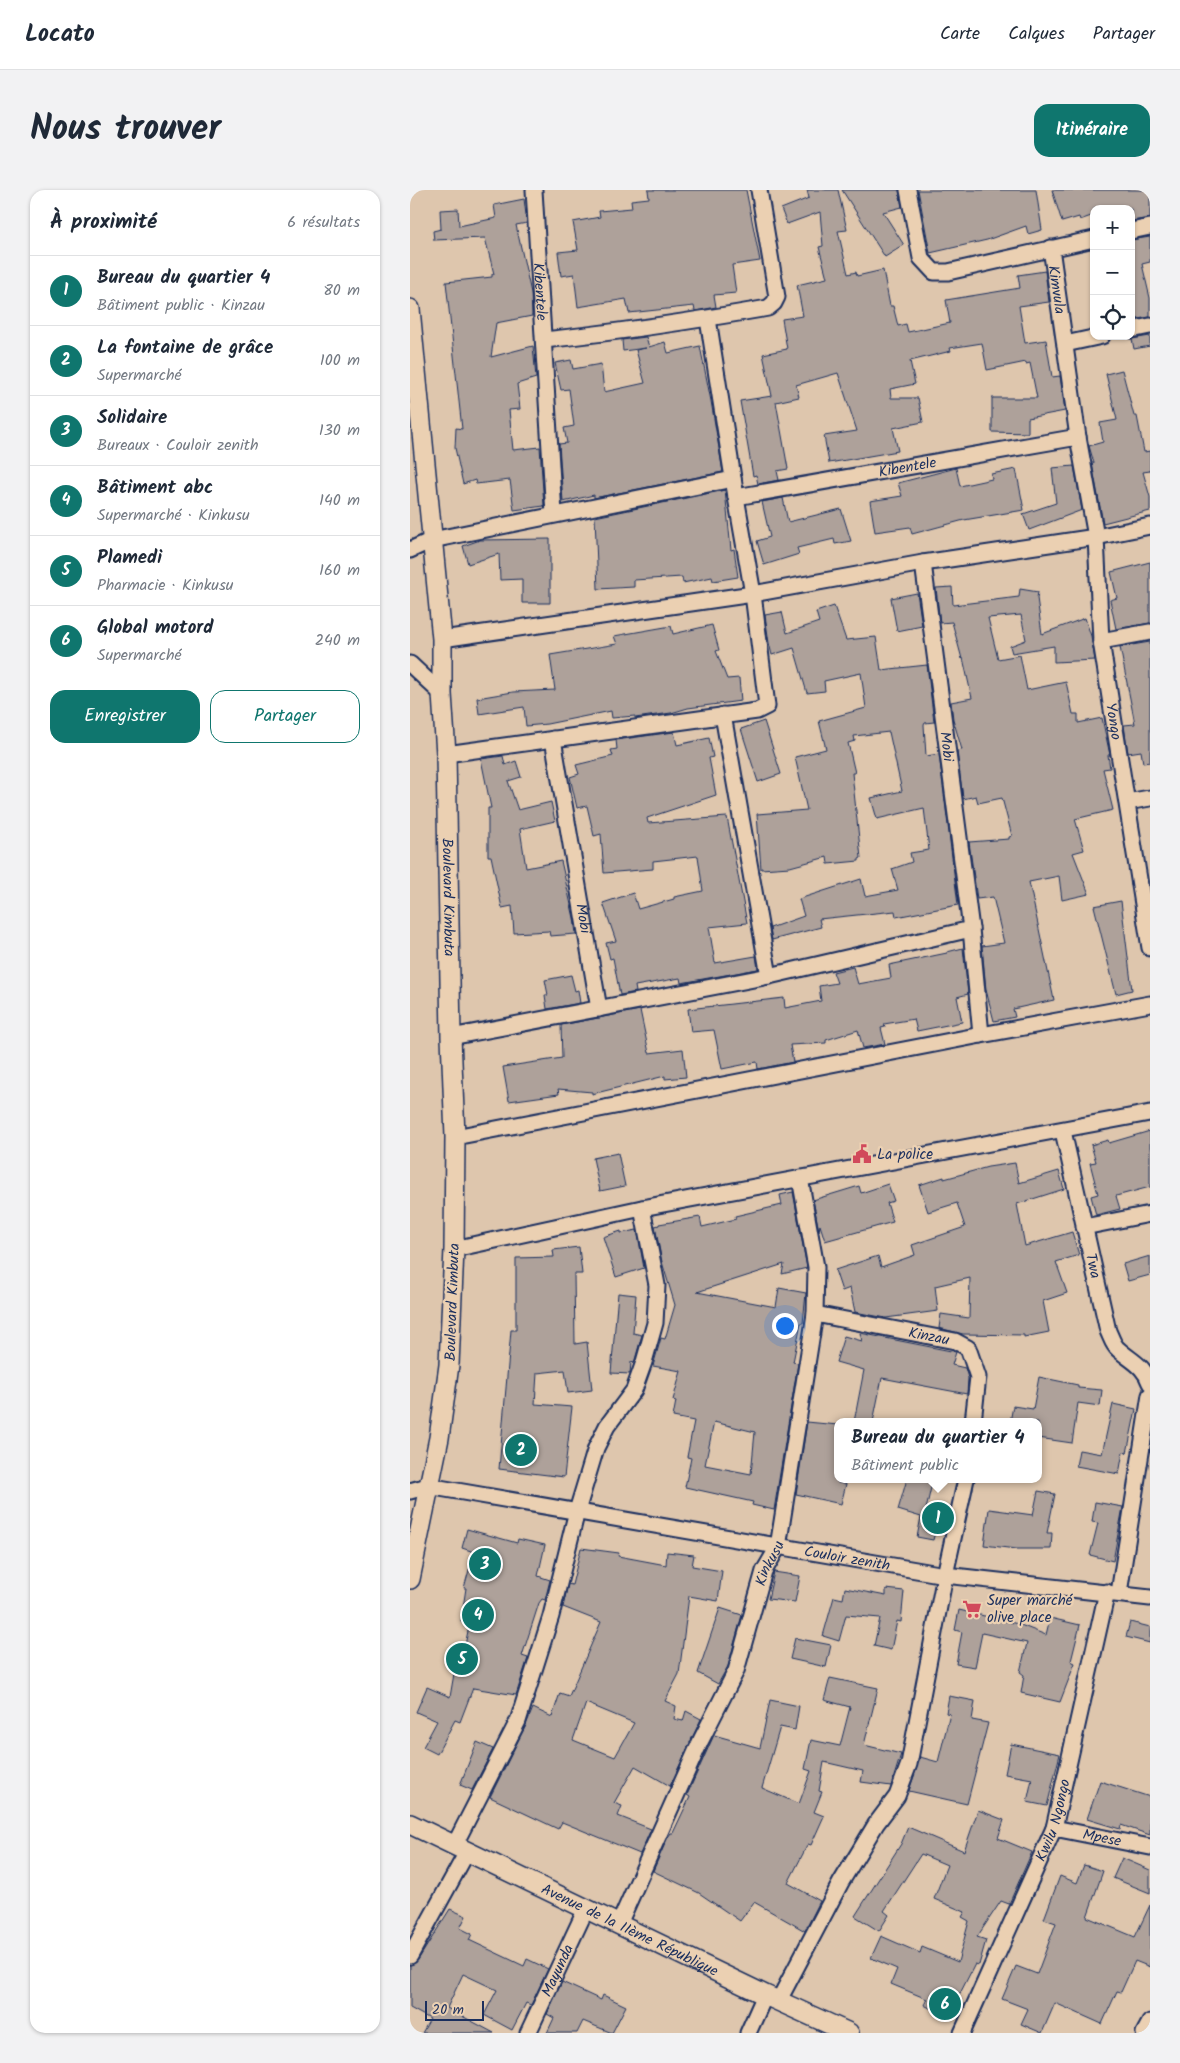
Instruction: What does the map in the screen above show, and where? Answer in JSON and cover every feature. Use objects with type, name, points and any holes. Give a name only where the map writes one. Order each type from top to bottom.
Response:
[{"type":"street","name":"Kibentele","points":[[534,190],[554,514]]},
{"type":"street","points":[[544,340],[634,330],[708,319],[768,308],[774,304],[777,297],[759,190]]},
{"type":"street","name":"Kimvula","points":[[908,190],[921,258],[934,272],[948,272],[1051,248],[1078,437],[1096,537]]},
{"type":"street","points":[[1135,230],[1150,227]]},
{"type":"street","points":[[1051,248],[1090,240]]},
{"type":"street","name":"Boulevard Kimbuta","points":[[410,309],[442,639],[442,694],[446,754],[450,1037],[455,1136],[454,1249],[449,1365],[439,1438],[410,1579]]},
{"type":"street","points":[[446,754],[757,711],[767,706],[753,594],[708,319]]},
{"type":"street","points":[[1135,329],[1150,326]]},
{"type":"street","points":[[1065,344],[1090,339]]},
{"type":"street","name":"Kibentele","points":[[736,497],[1078,437]]},
{"type":"street","points":[[410,550],[432,540],[733,479]]},
{"type":"street","points":[[442,639],[753,594],[924,563],[1096,537],[1150,526]]},
{"type":"street","name":"Yongo","points":[[1096,537],[1101,640],[1127,802],[1147,906],[1150,948]]},
{"type":"street","name":"Mobi","points":[[924,563],[971,929],[981,1034]]},
{"type":"street","points":[[1101,640],[1150,632]]},
{"type":"street","points":[[410,664],[442,694]]},
{"type":"street","points":[[723,715],[769,976]]},
{"type":"street","name":"Mobi","points":[[553,739],[599,1009]]},
{"type":"street","points":[[1127,802],[1150,798]]},
{"type":"street","points":[[450,1037],[769,976],[971,929]]},
{"type":"street","points":[[455,1136],[981,1034],[1150,1004]]},
{"type":"street","points":[[454,1249],[642,1208],[1063,1131],[1150,1113]]},
{"type":"street","name":"Twa","points":[[1063,1131],[1108,1331],[1116,1348],[1140,1365],[1148,1376],[1150,1383]]},
{"type":"street","name":"Kinkusu","points":[[619,1924],[701,1740],[736,1671],[764,1571],[778,1547],[815,1314],[816,1267],[800,1178]]},
{"type":"street","points":[[410,1956],[518,1721],[551,1616],[576,1511],[596,1448],[607,1426],[634,1390],[644,1362],[655,1323],[657,1285],[642,1208]]},
{"type":"street","points":[[1084,1227],[1150,1214]]},
{"type":"street","name":"Kinzau","points":[[815,1314],[955,1341],[968,1348],[978,1377],[973,1418]]},
{"type":"street","points":[[1113,1593],[1150,1395]]},
{"type":"street","points":[[748,2033],[772,1998],[876,1824],[897,1796],[904,1780],[909,1764],[945,1575],[965,1483]]},
{"type":"street","points":[[410,1491],[428,1486]]},
{"type":"street","name":"Couloir zenith","points":[[428,1486],[945,1575],[1150,1598]]},
{"type":"street","name":"Kwilu Ngongo","points":[[962,2033],[1054,1828],[1113,1593]]},
{"type":"street","name":"Avenue de la IIème République","points":[[410,1824],[849,2033]]},
{"type":"street","name":"Mpese","points":[[1054,1828],[1150,1847]]},
{"type":"street","name":"Mayunda","points":[[528,2033],[586,1909]]},
{"type":"street","points":[[1144,2033],[1150,2022]]},
{"type":"building","points":[[648,190],[746,190],[760,261],[732,265],[736,293],[714,295],[716,307],[695,311],[694,306],[629,313],[626,299],[578,307],[574,274],[561,276],[558,252],[578,250],[573,222],[600,217],[599,211],[632,208],[631,200],[649,198]]},
{"type":"building","points":[[807,190],[838,190],[847,230],[838,231],[848,274],[856,272],[857,276],[883,270],[890,306],[893,306],[898,326],[906,324],[908,332],[950,323],[946,300],[1020,288],[1018,275],[1045,271],[1049,302],[1019,306],[1025,343],[1046,340],[1052,377],[1060,376],[1065,411],[1028,418],[1028,433],[992,432],[992,398],[1037,398],[1030,363],[1026,364],[1026,362],[987,370],[982,343],[950,348],[951,351],[910,361],[915,384],[890,389],[891,398],[918,398],[923,422],[893,428],[898,451],[829,463],[824,436],[857,431],[838,373],[796,385],[799,397],[776,402],[788,469],[777,471],[779,480],[758,484],[756,475],[753,476],[740,401],[772,396],[763,354],[787,349],[782,319],[803,316],[797,285],[827,278],[819,247],[823,246],[820,212],[787,224],[781,209],[809,198]]},
{"type":"building","points":[[842,190],[899,190],[902,207],[883,212],[904,245],[885,257]]},
{"type":"building","points":[[918,190],[1036,190],[1042,230],[1028,234],[1026,226],[987,240],[930,253]]},
{"type":"building","points":[[1052,190],[1150,190],[1150,218],[1135,220],[1135,205],[1090,205],[1090,216],[1080,220],[1079,217],[1062,222]]},
{"type":"building","points":[[524,199],[527,223],[516,225],[531,293],[532,316],[496,323],[491,357],[533,346],[536,378],[517,384],[520,409],[509,410],[513,450],[540,447],[544,506],[514,510],[510,480],[476,484],[475,480],[463,484],[455,448],[456,428],[462,429],[446,282],[492,277],[492,274],[494,274],[485,238],[434,240],[433,231],[441,229],[440,210],[458,209],[459,226],[496,218],[494,205]]},
{"type":"building","points":[[1150,237],[1150,262],[1142,264],[1150,298],[1150,317],[1135,319],[1135,250],[1135,239]]},
{"type":"building","points":[[1150,336],[1150,346],[1134,349],[1132,340]]},
{"type":"building","points":[[646,337],[649,347],[665,342],[668,353],[700,346],[723,472],[594,498],[594,495],[563,502],[559,444],[567,443],[564,428],[574,426],[569,389],[561,390],[555,363],[571,360],[573,369],[601,364],[604,392],[645,383],[636,350],[646,348],[623,351],[622,340]]},
{"type":"building","points":[[1122,370],[1134,416],[1137,416],[1144,452],[1150,451],[1150,471],[1143,472],[1150,497],[1150,511],[1103,523],[1092,463],[1094,463],[1089,446],[1103,442],[1100,423],[1117,420],[1106,374]]},
{"type":"building","points":[[1074,466],[1082,510],[1029,530],[1023,514],[1056,503],[1052,468]]},
{"type":"building","points":[[956,468],[960,486],[992,479],[991,474],[1016,469],[1024,510],[964,520],[912,534],[910,527],[875,532],[870,501],[902,496],[898,483]]},
{"type":"building","points":[[725,490],[731,550],[734,549],[738,577],[713,581],[712,577],[683,583],[682,577],[634,580],[634,587],[598,589],[595,517]]},
{"type":"building","points":[[783,498],[788,522],[841,509],[851,541],[835,544],[834,539],[797,548],[799,554],[764,565],[757,541],[770,537],[762,502]]},
{"type":"building","points":[[550,539],[550,603],[522,603],[522,579],[500,580],[499,554],[468,564],[463,546],[480,540]]},
{"type":"building","points":[[1150,562],[1150,623],[1116,629],[1110,600],[1117,598],[1111,572]]},
{"type":"building","points":[[952,587],[953,605],[1019,597],[1020,589],[1038,592],[1037,598],[1042,634],[1085,618],[1091,636],[1095,660],[1054,662],[1054,646],[1012,653],[1010,646],[1026,640],[1021,615],[988,618],[998,659],[1020,655],[1027,690],[1066,682],[1073,714],[1078,714],[1078,723],[1102,718],[1110,755],[1108,755],[1110,768],[1103,769],[1113,810],[1075,819],[1084,850],[1073,853],[1089,894],[1062,900],[1059,876],[1029,882],[1054,1000],[1013,1009],[1015,1017],[994,1021],[986,990],[982,946],[1004,943],[993,897],[977,899],[969,842],[1009,839],[1012,836],[1002,798],[978,803],[976,796],[963,799],[957,751],[962,750],[953,719],[951,702],[972,698],[952,622],[940,623],[936,588]]},
{"type":"building","points":[[917,593],[922,626],[897,631],[891,598]]},
{"type":"building","points":[[834,606],[846,640],[876,637],[881,670],[927,665],[934,722],[925,723],[924,725],[926,756],[939,754],[958,905],[896,917],[895,911],[819,919],[821,927],[772,940],[770,928],[804,916],[799,899],[861,879],[865,896],[898,890],[892,869],[912,862],[910,853],[929,850],[924,808],[877,819],[871,798],[902,791],[889,732],[854,736],[855,741],[848,743],[855,773],[852,773],[861,858],[859,861],[828,864],[827,857],[790,867],[761,869],[757,814],[807,810],[795,757],[826,749],[819,721],[866,708],[861,673],[824,681],[825,691],[807,693],[794,648],[772,655],[765,615],[782,612],[787,633],[819,622],[816,612]]},
{"type":"building","points":[[712,625],[719,650],[716,651],[727,679],[739,678],[741,701],[635,718],[635,716],[612,718],[611,711],[547,724],[526,726],[524,707],[479,714],[477,698],[513,692],[555,690],[550,655],[617,644],[614,636],[671,626],[673,634]]},
{"type":"building","points":[[1150,642],[1150,762],[1143,763],[1141,751],[1128,753],[1124,725],[1135,724],[1120,647]]},
{"type":"building","points":[[764,721],[781,774],[758,782],[741,729]]},
{"type":"building","points":[[674,732],[677,745],[709,738],[713,757],[709,758],[716,795],[647,818],[648,823],[727,817],[747,923],[709,927],[715,963],[756,956],[758,969],[681,983],[680,978],[635,986],[636,992],[620,995],[613,958],[610,959],[606,943],[616,941],[603,903],[633,893],[638,909],[674,899],[674,897],[703,891],[698,856],[653,861],[653,869],[604,873],[601,834],[594,836],[587,806],[577,808],[570,777],[579,774],[576,765],[613,756],[611,750],[617,749],[616,740]]},
{"type":"building","points":[[503,756],[505,765],[516,761],[521,777],[508,781],[518,810],[551,802],[555,821],[520,829],[526,868],[561,861],[576,934],[550,936],[549,931],[514,933],[512,906],[502,908],[491,856],[488,856],[488,808],[491,808],[481,759]]},
{"type":"building","points":[[1121,901],[1132,990],[1116,994],[1094,906]]},
{"type":"building","points":[[963,948],[968,994],[957,997],[962,1022],[917,1031],[914,1019],[884,1024],[885,1027],[881,1028],[885,1044],[863,1048],[858,1030],[826,1040],[826,1043],[790,1045],[793,1062],[758,1069],[757,1062],[722,1069],[714,1030],[691,1032],[688,1009],[784,998],[785,1008],[821,1001],[819,986],[837,983],[833,972],[853,967],[858,984],[891,978],[889,965]]},
{"type":"building","points":[[571,975],[575,991],[578,990],[580,1003],[547,1009],[545,995],[548,995],[545,980]]},
{"type":"building","points":[[640,1010],[649,1053],[683,1049],[686,1077],[665,1079],[665,1076],[592,1094],[592,1092],[558,1089],[559,1094],[509,1101],[503,1067],[562,1058],[561,1025]]},
{"type":"building","points":[[1150,1131],[1150,1187],[1116,1196],[1120,1209],[1096,1215],[1091,1196],[1098,1194],[1090,1163],[1096,1162],[1091,1145],[1108,1140],[1109,1143]]},
{"type":"building","points":[[618,1153],[625,1186],[600,1191],[593,1158]]},
{"type":"building","points":[[1015,1163],[1019,1183],[1059,1171],[1064,1189],[1017,1204],[1025,1246],[1072,1232],[1079,1255],[1056,1262],[1067,1293],[1043,1301],[1049,1332],[1024,1337],[1024,1335],[963,1334],[939,1328],[941,1314],[969,1318],[970,1278],[935,1286],[938,1311],[886,1318],[855,1312],[850,1288],[842,1291],[835,1270],[878,1256],[881,1267],[915,1255],[912,1245],[965,1227],[957,1203],[928,1212],[919,1185],[944,1177],[944,1179],[988,1167]]},
{"type":"building","points":[[888,1184],[894,1201],[887,1203],[893,1222],[825,1241],[820,1225],[819,1231],[813,1200],[859,1186],[861,1193]]},
{"type":"building","points":[[793,1192],[807,1268],[782,1274],[784,1264],[697,1292],[776,1307],[779,1288],[806,1293],[803,1323],[801,1323],[793,1362],[798,1363],[774,1510],[752,1505],[753,1502],[685,1487],[691,1458],[687,1457],[694,1421],[673,1417],[676,1401],[673,1400],[681,1371],[653,1366],[661,1338],[665,1339],[675,1305],[662,1262],[655,1226],[700,1217],[702,1227],[736,1219],[735,1216],[782,1205],[780,1195]],"holes":[[[714,1422],[755,1432],[751,1474],[705,1465]]]},
{"type":"building","points":[[637,1230],[644,1268],[616,1277],[603,1237],[621,1231],[621,1233]]},
{"type":"building","points":[[579,1247],[582,1274],[574,1274],[575,1344],[587,1342],[592,1390],[568,1393],[565,1370],[537,1373],[535,1404],[572,1407],[564,1477],[499,1469],[511,1330],[516,1330],[516,1258],[554,1257],[553,1250]]},
{"type":"building","points":[[1150,1256],[1150,1275],[1128,1281],[1123,1264]]},
{"type":"building","points":[[618,1293],[636,1295],[633,1333],[642,1335],[634,1363],[631,1362],[630,1374],[611,1373]]},
{"type":"building","points":[[860,1333],[956,1352],[952,1365],[965,1368],[968,1378],[967,1394],[882,1378],[874,1418],[855,1418],[864,1370],[836,1362],[844,1336],[862,1341]]},
{"type":"building","points":[[1039,1377],[1078,1385],[1078,1388],[1102,1390],[1100,1406],[1078,1403],[1072,1443],[1042,1439],[1042,1418],[1011,1418],[1013,1406],[1033,1409]]},
{"type":"building","points":[[1113,1404],[1136,1409],[1127,1453],[1123,1452],[1119,1474],[1076,1466],[1079,1450],[1102,1454]]},
{"type":"building","points":[[807,1422],[834,1425],[834,1483],[846,1484],[841,1504],[796,1494]]},
{"type":"building","points":[[906,1483],[932,1483],[925,1514],[948,1516],[945,1533],[935,1532],[933,1540],[917,1537],[921,1517],[898,1510]]},
{"type":"building","points":[[1038,1491],[1055,1494],[1047,1533],[1052,1533],[1051,1549],[1016,1549],[984,1545],[989,1509],[1033,1515]]},
{"type":"building","points":[[1095,1502],[1123,1507],[1113,1561],[1090,1555],[1098,1523],[1092,1522]]},
{"type":"building","points":[[467,1529],[517,1543],[518,1539],[545,1545],[538,1576],[550,1580],[545,1600],[542,1599],[539,1603],[522,1656],[528,1658],[516,1695],[473,1688],[460,1722],[455,1720],[437,1754],[423,1747],[437,1721],[416,1712],[427,1687],[450,1697],[455,1668],[460,1668],[470,1622],[461,1621],[466,1588],[464,1588],[474,1552],[462,1548]]},
{"type":"building","points":[[581,1548],[619,1553],[618,1556],[666,1565],[667,1552],[694,1555],[692,1566],[722,1571],[718,1601],[689,1596],[679,1674],[665,1701],[676,1706],[674,1719],[683,1721],[686,1711],[701,1719],[670,1786],[635,1766],[614,1803],[622,1806],[618,1816],[651,1829],[640,1854],[562,1822],[558,1829],[490,1797],[533,1708],[552,1717],[560,1693],[569,1696],[601,1622],[563,1607],[568,1584],[572,1585]],"holes":[[[586,1703],[634,1723],[615,1757],[573,1740]]]},
{"type":"building","points":[[774,1572],[800,1576],[795,1602],[768,1599]]},
{"type":"building","points":[[845,1588],[886,1596],[886,1589],[904,1591],[901,1622],[897,1621],[891,1650],[874,1646],[880,1618],[846,1615],[839,1641],[823,1636],[834,1597],[843,1599]]},
{"type":"building","points":[[720,1608],[742,1615],[728,1666],[718,1684],[698,1673]]},
{"type":"building","points":[[959,1610],[1018,1624],[1046,1635],[1050,1618],[1080,1625],[1071,1661],[1075,1663],[1060,1702],[1021,1693],[1024,1675],[1020,1672],[1027,1643],[982,1633],[975,1667],[956,1664],[962,1632],[955,1630]]},
{"type":"building","points":[[1130,1622],[1150,1627],[1150,1643],[1126,1637]]},
{"type":"building","points":[[795,1638],[831,1645],[826,1667],[790,1659]]},
{"type":"building","points":[[830,1678],[878,1688],[864,1745],[901,1754],[891,1786],[861,1782],[863,1771],[824,1762],[819,1791],[822,1792],[814,1812],[824,1816],[811,1845],[808,1844],[788,1883],[820,1901],[805,1931],[754,1902],[740,1921],[699,1893],[653,1871],[668,1837],[673,1833],[690,1797],[687,1795],[714,1735],[760,1748],[770,1700],[799,1706],[795,1730],[780,1727],[762,1788],[799,1804],[811,1771],[805,1769],[811,1740],[840,1746],[850,1707],[824,1700]]},
{"type":"building","points":[[949,1696],[975,1701],[972,1720],[988,1723],[967,1804],[909,1791],[920,1757],[938,1762],[950,1714],[946,1713]]},
{"type":"building","points":[[477,1742],[493,1749],[472,1790],[460,1785]]},
{"type":"building","points":[[1011,1744],[1060,1754],[1047,1806],[1027,1802],[1032,1779],[1005,1774]]},
{"type":"building","points":[[1100,1781],[1150,1797],[1150,1835],[1121,1825],[1120,1829],[1087,1819]]},
{"type":"building","points":[[978,1810],[1004,1820],[998,1838],[1032,1852],[1009,1904],[1001,1901],[977,1937],[986,1940],[979,1965],[975,1964],[948,2017],[924,2005],[927,1999],[891,1984],[897,1969],[871,1958],[881,1936],[920,1953],[922,1947],[958,1962],[969,1921],[962,1917],[965,1912],[934,1899],[947,1865],[921,1854],[884,1911],[889,1915],[879,1931],[855,1916],[901,1844],[908,1827],[964,1851]]},
{"type":"building","points":[[1122,1858],[1150,1870],[1150,1893],[1113,1878]]},
{"type":"building","points":[[1084,1865],[1103,1871],[1087,1917],[1135,1937],[1150,1905],[1150,1967],[1135,1961],[1121,1992],[1117,1991],[1102,2024],[1055,2003],[1042,2033],[1021,2024],[1028,2009],[1002,1999],[1016,1966],[1037,1974],[1056,1923],[1044,1919],[1060,1876],[1077,1883]]},
{"type":"building","points":[[450,1909],[466,1916],[460,1928],[472,1934],[469,1940],[524,1966],[527,1959],[548,1969],[531,2005],[526,2003],[512,2030],[484,2015],[497,1990],[463,1974],[447,2008],[494,2033],[422,2033],[430,2019],[410,2008],[410,1965],[418,1960]]},
{"type":"building","points":[[562,1982],[601,2000],[603,1995],[626,2006],[612,2033],[583,2021],[577,2033],[547,2033],[554,2018],[547,2014]]},
{"type":"place","name":"La police","points":[[862,1154]]},
{"type":"place","name":"La fontaine de grâce","points":[[521,1450]]},
{"type":"place","name":"Bureau du quartier 4","points":[[938,1518]]},
{"type":"place","name":"Solidaire","points":[[485,1564]]},
{"type":"place","name":"Super marché olive place","points":[[972,1609]]},
{"type":"place","name":"Bâtiment abc","points":[[478,1615]]},
{"type":"place","name":"Plamedi","points":[[462,1659]]},
{"type":"place","name":"Global motord","points":[[945,2004]]}]
